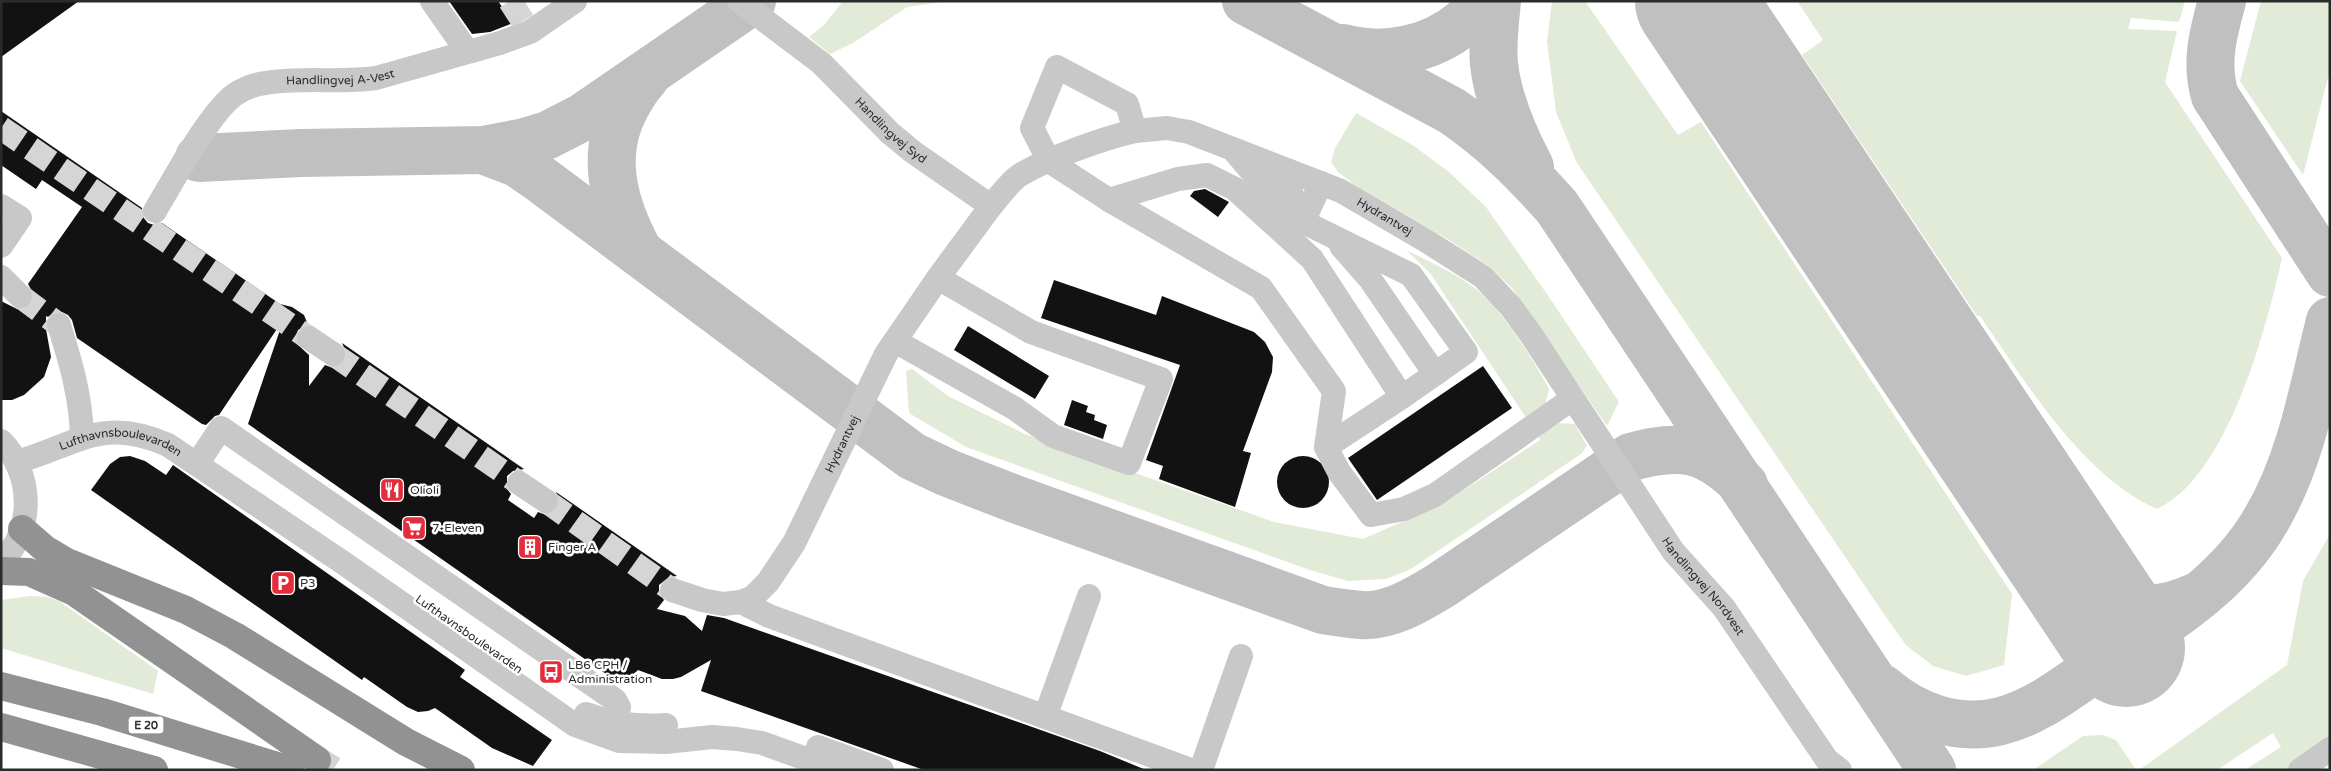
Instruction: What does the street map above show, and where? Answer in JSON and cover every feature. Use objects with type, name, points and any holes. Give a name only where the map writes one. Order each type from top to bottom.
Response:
[{"type":"highway","points":[[22,529],[45,549],[67,562],[186,610],[235,636],[406,742],[461,770]]},
{"type":"highway","points":[[1,571],[29,572],[74,592],[317,760]]},
{"type":"highway","points":[[1,588],[49,581]]},
{"type":"highway","name":"E 20","points":[[1,686],[102,712],[290,770]]},
{"type":"highway","points":[[1,727],[154,770]]},
{"type":"street","points":[[432,1],[467,52]]},
{"type":"street","name":"Handlingvej A-Vest","points":[[154,211],[214,117],[235,95],[266,83],[376,78],[530,32],[575,1]]},
{"type":"street","name":"Handlingvej Syd","points":[[739,1],[821,63],[890,133],[912,152],[991,206]]},
{"type":"street","points":[[1135,131],[1127,104],[1056,67],[1032,128],[1049,161],[1110,200],[1261,288],[1334,391],[1326,447],[1340,472],[1371,515],[1404,509],[1435,495],[1572,399]]},
{"type":"street","name":"Hydrantvej","points":[[1049,161],[1119,134],[1159,128],[1189,132],[1341,191],[1483,277],[1511,307],[1572,399]]},
{"type":"street","points":[[1232,149],[1259,180],[1292,195],[1294,217]]},
{"type":"street","points":[[991,206],[1019,176],[1049,161]]},
{"type":"street","points":[[1110,200],[1178,179],[1207,175],[1411,276],[1466,352],[1326,447]]},
{"type":"street","points":[[1294,217],[1321,184]]},
{"type":"street","points":[[1236,189],[1312,259],[1402,397]]},
{"type":"street","points":[[1,206],[20,218],[1,246]]},
{"type":"street","name":"Hydrantvej","points":[[741,602],[753,597],[768,582],[794,543],[886,354],[938,278],[991,206]]},
{"type":"street","points":[[1331,235],[1370,279],[1435,374]]},
{"type":"street","points":[[1,277],[20,296]]},
{"type":"street","points":[[895,341],[1014,408],[1053,436],[1129,464],[1161,379],[1031,332],[938,278]]},
{"type":"street","points":[[59,325],[75,375],[80,400],[82,437]]},
{"type":"street","points":[[309,338],[333,354]]},
{"type":"street","name":"Handlingvej Nordvest","points":[[1572,399],[1673,551],[1724,608],[1827,760],[1840,770]]},
{"type":"street","points":[[197,464],[221,428],[615,700],[619,707],[607,730]]},
{"type":"street","name":"Lufthavnsboulevarden","points":[[17,462],[44,454],[82,437],[103,432],[126,431],[148,436],[168,444],[350,571],[586,714],[619,741],[646,742],[712,737],[737,738],[762,743],[836,770]]},
{"type":"street","points":[[1,441],[17,462],[26,496],[26,513],[22,529],[15,545],[1,562]]},
{"type":"street","name":"Lufthavnsboulevarden","points":[[218,478],[287,508],[350,571]]},
{"type":"street","points":[[519,483],[546,501]]},
{"type":"street","points":[[678,592],[702,600],[723,604],[741,602],[769,616],[1190,770]]},
{"type":"street","points":[[1045,717],[1089,596]]},
{"type":"street","points":[[1201,770],[1241,656]]},
{"type":"street","name":"Lufthavnsboulevarden","points":[[607,730],[713,721],[746,724],[778,733],[882,770]]},
{"type":"street","points":[[2300,770],[2330,749]]},
{"type":"green space","points":[[843,1],[941,2],[907,7],[853,43],[830,54],[809,37],[824,25]]},
{"type":"green space","points":[[1552,1],[1585,1],[1678,135],[1701,122],[2012,594],[2004,665],[1966,676],[1933,666],[1906,645],[1886,617],[1577,163],[1556,112],[1547,41]]},
{"type":"green space","points":[[1797,1],[2185,1],[2179,22],[2131,18],[2128,29],[2177,31],[2165,82],[2282,258],[2266,323],[2240,398],[2224,434],[2204,466],[2182,492],[2157,509],[2130,494],[2104,474],[2080,451],[2057,424],[1980,316],[1977,316],[1802,55],[1823,40]]},
{"type":"green space","points":[[2261,1],[2330,1],[2330,70],[2303,175],[2240,81]]},
{"type":"green space","points":[[1356,113],[1414,146],[1449,172],[1486,207],[1619,402],[1607,426],[1512,288],[1489,266],[1449,240],[1359,188],[1338,172],[1331,162],[1335,148]]},
{"type":"green space","points":[[1406,250],[1460,278],[1477,290],[1497,310],[1526,350],[1549,389],[1545,405],[1527,419],[1430,273]]},
{"type":"green space","points":[[912,369],[948,396],[1025,434],[1274,522],[1363,539],[1441,505],[1540,440],[1538,434],[1559,423],[1575,424],[1587,446],[1581,454],[1411,569],[1386,579],[1348,581],[1310,570],[966,447],[909,413],[906,371]]},
{"type":"green space","points":[[2330,534],[2330,740],[2287,770],[2245,770],[2281,747],[2273,733],[2217,770],[2139,770],[2287,665],[2303,581]]},
{"type":"green space","points":[[30,596],[48,597],[59,601],[158,671],[153,694],[1,648],[1,600]]},
{"type":"green space","points":[[2102,735],[2116,740],[2136,770],[2033,770],[2083,736]]},
{"type":"building","points":[[1,1],[79,1],[1,57]]},
{"type":"building","points":[[449,1],[498,1],[513,23],[490,32],[472,34]]},
{"type":"building","name":"Finger A","points":[[1,111],[142,208],[143,217],[148,223],[154,225],[162,223],[280,304],[292,307],[304,315],[308,325],[298,330],[295,338],[297,344],[309,355],[309,386],[325,365],[333,368],[344,362],[347,354],[342,343],[524,469],[513,471],[507,476],[507,489],[511,494],[508,500],[534,518],[538,512],[546,515],[557,509],[560,501],[556,492],[677,576],[669,577],[659,585],[659,593],[664,600],[657,609],[685,616],[702,631],[707,615],[724,618],[1100,751],[1146,770],[924,770],[701,691],[711,660],[681,677],[673,679],[662,679],[638,670],[622,685],[248,424],[281,323],[219,415],[215,416],[206,425],[77,338],[72,320],[62,312],[54,312],[48,317],[46,316],[46,329],[51,357],[44,377],[24,395],[12,400],[1,400],[1,301],[17,309],[24,309],[30,305],[33,293],[28,284],[82,207],[42,180],[36,189],[1,165]]},
{"type":"building","points":[[1205,189],[1229,202],[1218,217],[1190,196],[1194,191]]},
{"type":"building","points":[[1054,280],[1156,315],[1162,296],[1254,332],[1265,342],[1273,357],[1272,372],[1243,451],[1251,453],[1235,507],[1159,479],[1163,466],[1146,460],[1180,365],[1041,318]]},
{"type":"building","points":[[968,326],[1049,376],[1035,399],[954,350]]},
{"type":"building","points":[[1483,366],[1512,408],[1377,500],[1348,458]]},
{"type":"building","points":[[1072,400],[1088,406],[1086,412],[1095,415],[1094,420],[1107,425],[1103,439],[1064,425]]},
{"type":"building","name":"P3","points":[[130,456],[145,461],[166,475],[173,465],[465,670],[460,677],[552,740],[533,766],[492,748],[435,708],[418,712],[407,707],[364,677],[362,680],[91,490],[110,464],[120,457]]},
{"type":"building","points":[[1298,456],[1308,456],[1317,460],[1325,468],[1329,482],[1325,496],[1317,504],[1308,508],[1298,508],[1289,504],[1281,496],[1277,487],[1277,477],[1281,468],[1289,460]]},
{"type":"taxiway","points":[[199,158],[301,153],[483,150],[525,142],[548,135],[583,117],[752,1]]},
{"type":"taxiway","points":[[1246,1],[1452,111],[1508,156],[1557,207],[1932,770]]},
{"type":"taxiway","points":[[1343,48],[1374,53],[1406,50],[1422,45],[1451,32],[1464,22],[1481,1]]},
{"type":"taxiway","points":[[1497,1],[1493,48],[1496,77],[1507,117],[1530,167]]},
{"type":"taxiway","points":[[2222,1],[2213,37],[2210,60],[2215,96],[2330,273]]},
{"type":"taxiway","points":[[639,252],[630,235],[617,199],[612,162],[613,143],[618,124],[630,99],[645,78]]},
{"type":"taxiway","points":[[483,150],[517,163],[539,178],[912,456],[948,473],[1015,499],[1323,610],[1356,615],[1371,615],[1392,610],[1412,602],[1440,586],[1631,457],[1665,450],[1693,452],[1718,463],[1744,485]]},
{"type":"taxiway","points":[[1882,688],[1908,707],[1937,719],[1969,724],[2001,721],[2027,712],[2051,699],[2191,603],[2233,564],[2251,542],[2279,495],[2298,447],[2330,321]]},
{"type":"taxiway","points":[[2076,571],[2104,593],[2117,601],[2131,606],[2161,608],[2195,597]]},
{"type":"runway","points":[[1694,1],[2126,648]]},
{"type":"tunnel","points":[[510,1],[530,32]]},
{"type":"tunnel","points":[[1,128],[309,338]]},
{"type":"tunnel","points":[[20,296],[59,325]]},
{"type":"tunnel","points":[[333,354],[519,483]]},
{"type":"tunnel","points":[[546,501],[672,590]]},
{"type":"tunnel","points":[[317,760],[333,770]]},
{"type":"place","name":"Olioli","points":[[392,490]]},
{"type":"place","name":"7-Eleven","points":[[414,528]]},
{"type":"place","name":"Finger A","points":[[530,547]]},
{"type":"place","name":"P3","points":[[283,583]]},
{"type":"place","name":"LB6 CPH / Administration","points":[[551,672]]}]
